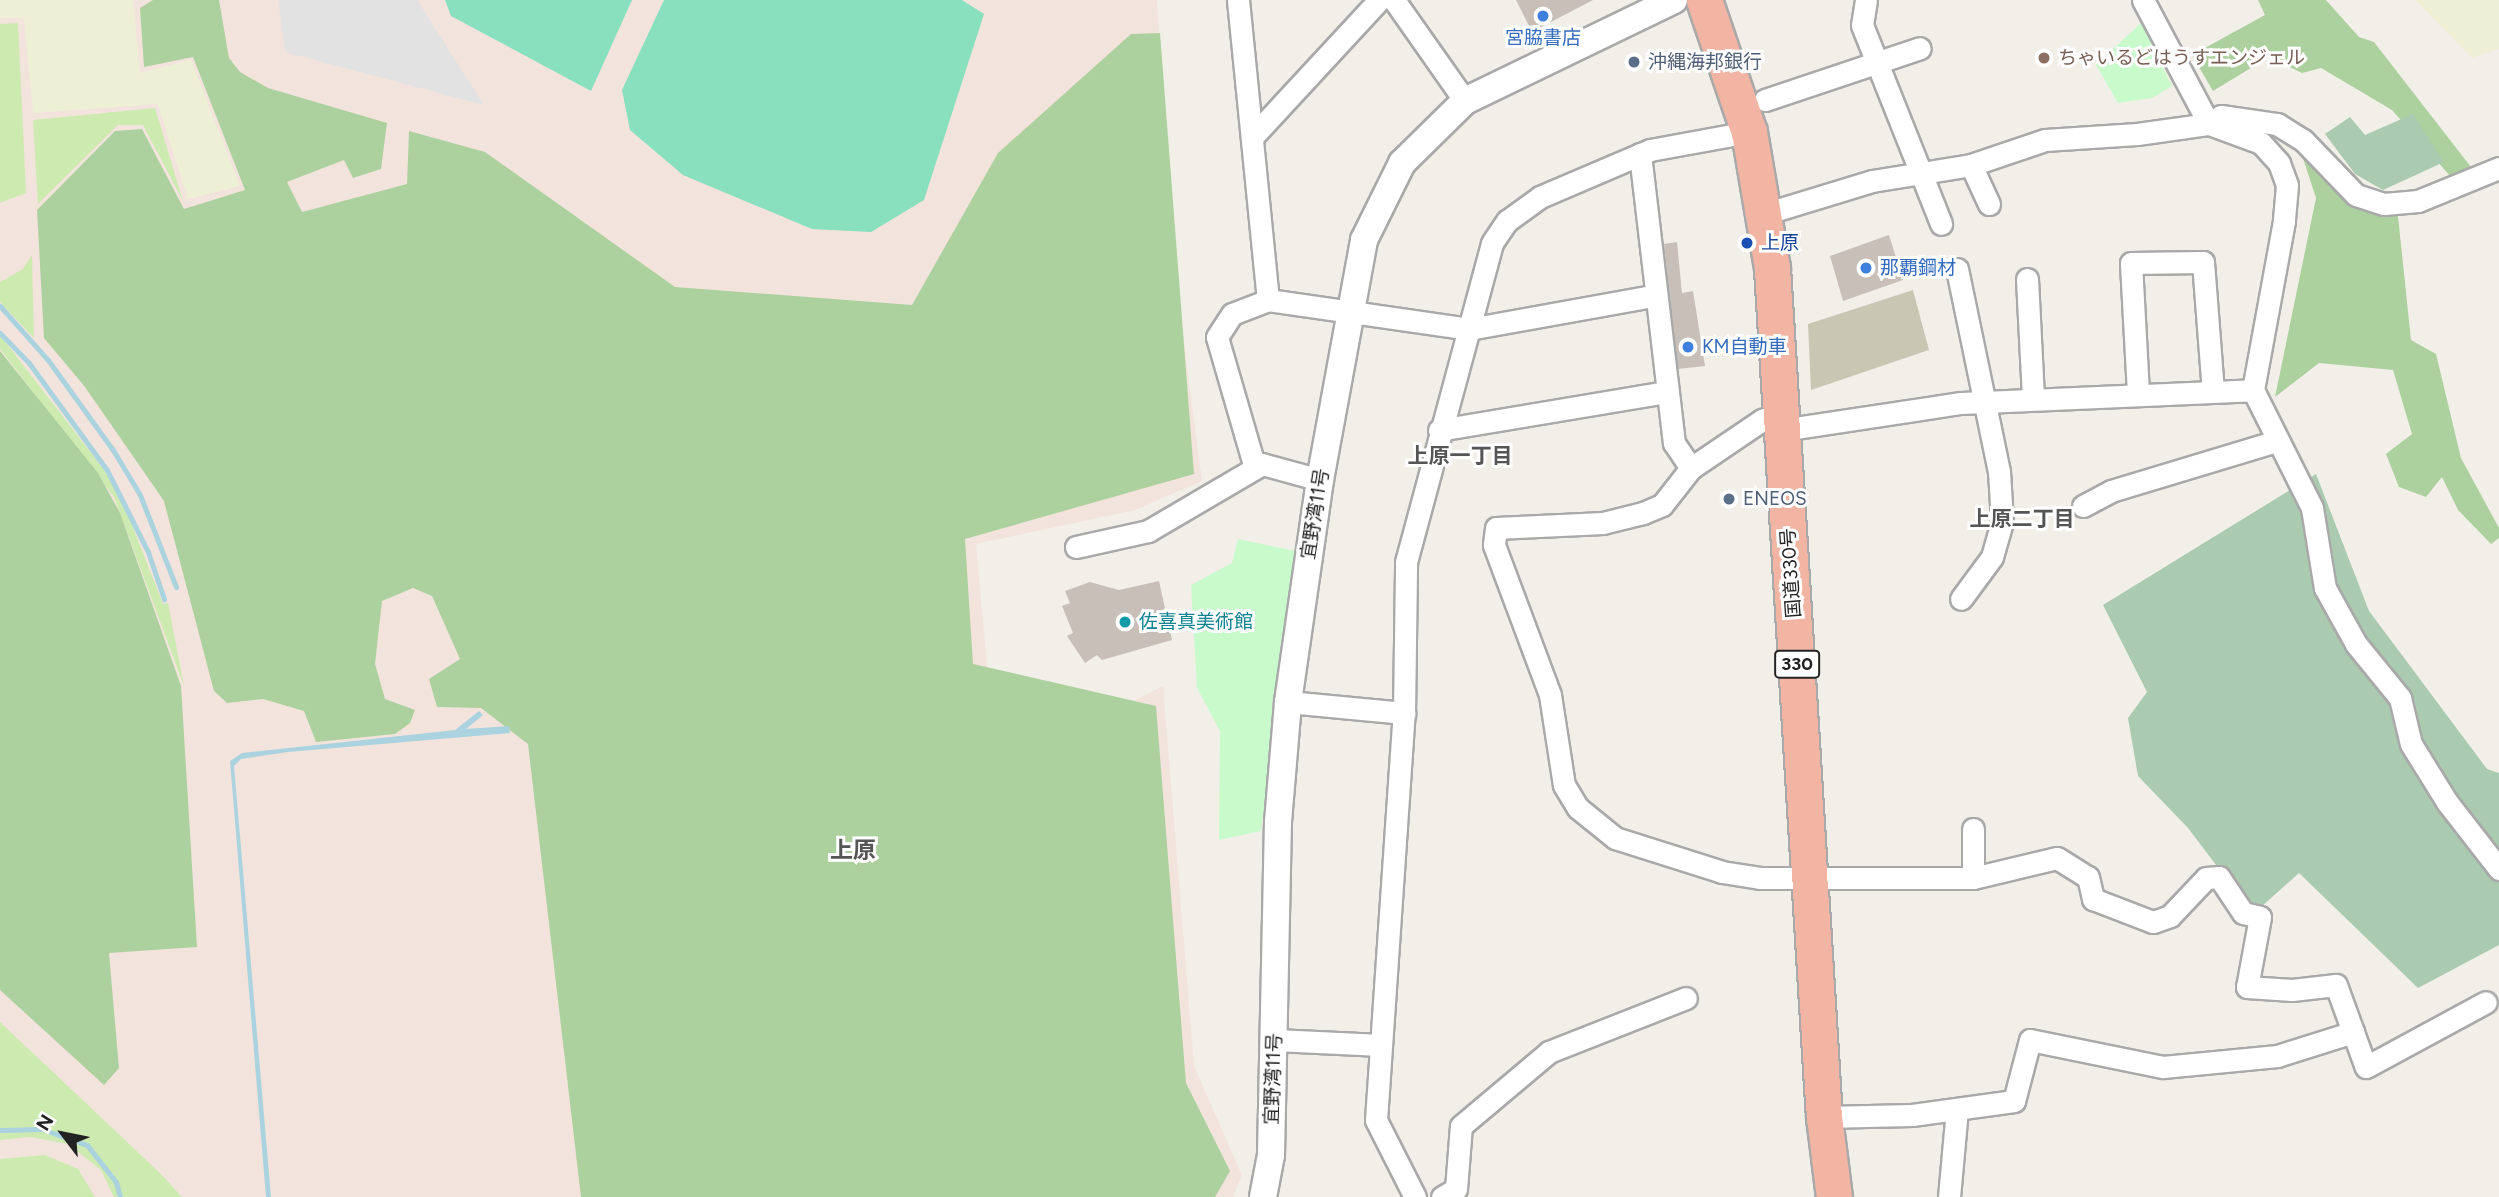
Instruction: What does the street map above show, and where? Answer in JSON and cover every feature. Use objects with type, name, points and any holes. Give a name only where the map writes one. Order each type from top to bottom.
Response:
[{"type":"highway","name":"国道330号","points":[[1704,0],[1749,132],[1764,214],[1782,422],[1824,1117],[1834,1197]]},
{"type":"street","points":[[1238,0],[1255,134],[1268,300]]},
{"type":"street","points":[[1255,134],[1379,0]]},
{"type":"street","points":[[1394,0],[1465,101]]},
{"type":"street","name":"宜野湾11号","points":[[1263,1197],[1271,1155],[1278,822],[1288,702],[1320,480],[1364,240],[1383,194],[1412,151],[1465,101],[1674,0]]},
{"type":"street","points":[[1866,0],[1862,25],[1925,174],[1941,224]]},
{"type":"street","points":[[2143,0],[2208,124]]},
{"type":"street","points":[[1765,100],[1920,48]]},
{"type":"street","points":[[2208,124],[2221,116],[2277,124],[2303,140],[2356,195],[2384,204],[2418,201],[2499,168]]},
{"type":"street","points":[[1764,214],[1872,181],[1971,165],[2045,140],[2208,124],[2260,143],[2279,163],[2287,185],[2253,390],[2312,508],[2325,588],[2356,644],[2400,698],[2411,744],[2447,802],[2499,869]]},
{"type":"street","points":[[1415,1197],[1376,1120],[1404,713],[1406,562],[1439,430],[1492,243],[1507,221],[1541,197],[1640,154],[1749,132]]},
{"type":"street","points":[[1640,154],[1653,296],[1674,443],[1691,468]]},
{"type":"street","points":[[1971,165],[1989,205]]},
{"type":"street","points":[[2138,393],[2131,263],[2203,262],[2213,391]]},
{"type":"street","points":[[1957,270],[1999,471],[2002,522],[1992,557],[1961,599]]},
{"type":"street","points":[[2027,279],[2033,399]]},
{"type":"street","points":[[1255,468],[1217,337],[1232,314],[1268,300],[1469,329],[1653,296]]},
{"type":"street","points":[[2253,390],[1984,401],[1782,422],[1762,420],[1691,468],[1661,505],[1643,513],[1603,523],[1496,528],[1494,545],[1550,695],[1564,785],[1578,808],[1615,838],[1722,872],[1915,882],[1973,878],[2057,858],[2088,877],[2093,899],[2153,922],[2169,916],[2206,878],[2219,877],[2243,913],[2260,917],[2247,987],[2292,990],[2336,985],[2366,1067],[2486,1002]]},
{"type":"street","points":[[1439,430],[1667,392]]},
{"type":"street","points":[[2083,506],[2111,491],[2277,441]]},
{"type":"street","points":[[1076,547],[1148,531],[1262,464],[1320,480]]},
{"type":"street","points":[[1288,702],[1404,713]]},
{"type":"street","points":[[1973,829],[1973,878]]},
{"type":"street","points":[[1443,1197],[1456,1189],[1461,1126],[1549,1052],[1686,998]]},
{"type":"street","points":[[1824,1117],[1958,1109],[2014,1101],[2030,1040],[2163,1067],[2277,1056],[2353,1032]]},
{"type":"street","points":[[1275,1040],[1381,1045]]},
{"type":"street","points":[[1950,1197],[1958,1109]]},
{"type":"shaded area","points":[[0,0],[1157,0],[1174,267],[1202,481],[1135,510],[976,544],[988,676],[1078,730],[1163,686],[1194,1066],[1242,1175],[1233,1197],[0,1197]]},
{"type":"shaded area","points":[[0,0],[133,0],[140,73],[191,60],[240,186],[188,199],[158,104],[33,113],[24,18],[0,18]]},
{"type":"shaded area","points":[[278,0],[417,0],[484,105],[285,52]]},
{"type":"shaded area","points":[[2415,0],[2499,0],[2499,49],[2472,58]]},
{"type":"shaded area","points":[[1913,290],[1929,350],[1811,390],[1808,324]]},
{"type":"green space","points":[[153,0],[219,0],[229,58],[240,72],[268,88],[387,123],[381,169],[353,178],[344,160],[287,182],[302,212],[407,184],[409,131],[485,152],[675,287],[912,305],[998,153],[1131,34],[1160,33],[1194,474],[965,539],[973,664],[1156,706],[1186,1083],[1230,1171],[1215,1197],[581,1197],[528,744],[481,708],[437,707],[429,679],[460,659],[432,596],[413,588],[382,601],[375,664],[385,699],[415,710],[410,723],[395,734],[316,742],[304,711],[263,699],[227,703],[214,691],[164,501],[85,387],[44,338],[37,210],[115,131],[142,129],[184,209],[245,190],[193,57],[144,67],[140,8]]},
{"type":"green space","points":[[445,0],[632,0],[591,91],[451,16]]},
{"type":"green space","points":[[664,0],[962,0],[984,14],[924,200],[871,232],[812,229],[683,175],[630,130],[622,90]]},
{"type":"green space","points":[[2258,0],[2326,0],[2359,37],[2374,42],[2471,167],[2451,177],[2392,110],[2321,68],[2302,73],[2269,57],[2213,91],[2192,55],[2265,15]]},
{"type":"green space","points":[[18,23],[26,193],[0,203],[0,24]]},
{"type":"green space","points":[[2141,23],[2172,86],[2152,98],[2118,103],[2096,65]]},
{"type":"green space","points":[[155,108],[183,201],[143,125],[118,125],[38,204],[33,120]]},
{"type":"green space","points":[[2413,114],[2444,162],[2383,190],[2355,174],[2325,134],[2350,117],[2365,135]]},
{"type":"green space","points":[[2300,149],[2355,204],[2398,216],[2411,340],[2436,354],[2461,458],[2499,528],[2499,538],[2491,544],[2458,510],[2442,477],[2426,497],[2399,487],[2386,454],[2412,434],[2393,370],[2319,363],[2275,397],[2316,198]]},
{"type":"green space","points":[[32,255],[34,338],[0,302],[0,282],[23,269]]},
{"type":"green space","points":[[0,335],[105,471],[125,507],[163,604],[168,603],[184,686],[114,497],[0,349]]},
{"type":"green space","points":[[0,351],[98,473],[120,513],[181,686],[197,947],[109,953],[119,1068],[104,1085],[0,990]]},
{"type":"green space","points":[[2316,474],[2369,611],[2487,769],[2499,773],[2499,945],[2418,988],[2299,873],[2261,907],[2248,907],[2188,828],[2138,776],[2128,718],[2147,692],[2103,605]]},
{"type":"green space","points":[[1238,539],[1295,551],[1261,831],[1219,840],[1220,731],[1197,688],[1191,585],[1232,563]]},
{"type":"green space","points":[[0,1022],[182,1197],[114,1197],[101,1170],[68,1144],[30,1137],[0,1140]]},
{"type":"green space","points":[[45,1155],[78,1169],[95,1197],[0,1197],[0,1159]]},
{"type":"water","points":[[479,711],[483,715],[466,729],[509,726],[510,733],[288,752],[241,759],[234,766],[271,1197],[266,1197],[230,761],[242,753],[455,730]]},
{"type":"building","name":"宮脇書店","points":[[1516,0],[1593,0],[1532,32]]},
{"type":"building","name":"那覇鋼材","points":[[1889,235],[1903,280],[1843,301],[1830,256]]},
{"type":"building","points":[[1677,242],[1682,293],[1693,291],[1705,366],[1678,369],[1664,244]]},
{"type":"building","name":"佐喜真美術館","points":[[1159,581],[1172,640],[1102,660],[1097,655],[1085,663],[1067,636],[1073,633],[1062,606],[1070,603],[1065,591],[1090,582],[1119,590]]},
{"type":"waterway","points":[[0,306],[48,360],[113,450],[140,495],[176,587]]},
{"type":"waterway","points":[[0,333],[29,363],[107,470],[148,552],[164,599]]},
{"type":"waterway","points":[[0,1130],[42,1129],[87,1145],[116,1182],[120,1197]]},
{"type":"place","name":"宮脇書店","points":[[1543,16]]},
{"type":"place","name":"ちゃいるどはうすエンジェル","points":[[2044,58]]},
{"type":"place","name":"沖縄海邦銀行","points":[[1634,62]]},
{"type":"place","name":"上原","points":[[1747,243]]},
{"type":"place","name":"那覇鋼材","points":[[1866,268]]},
{"type":"place","name":"KM自動車","points":[[1688,347]]},
{"type":"place","name":"ENEOS","points":[[1729,499]]},
{"type":"place","name":"佐喜真美術館","points":[[1125,622]]},
{"type":"district","name":"上原一丁目","points":[[1460,456]]},
{"type":"district","name":"上原二丁目","points":[[2022,519]]},
{"type":"district","name":"上原","points":[[853,850]]}]
